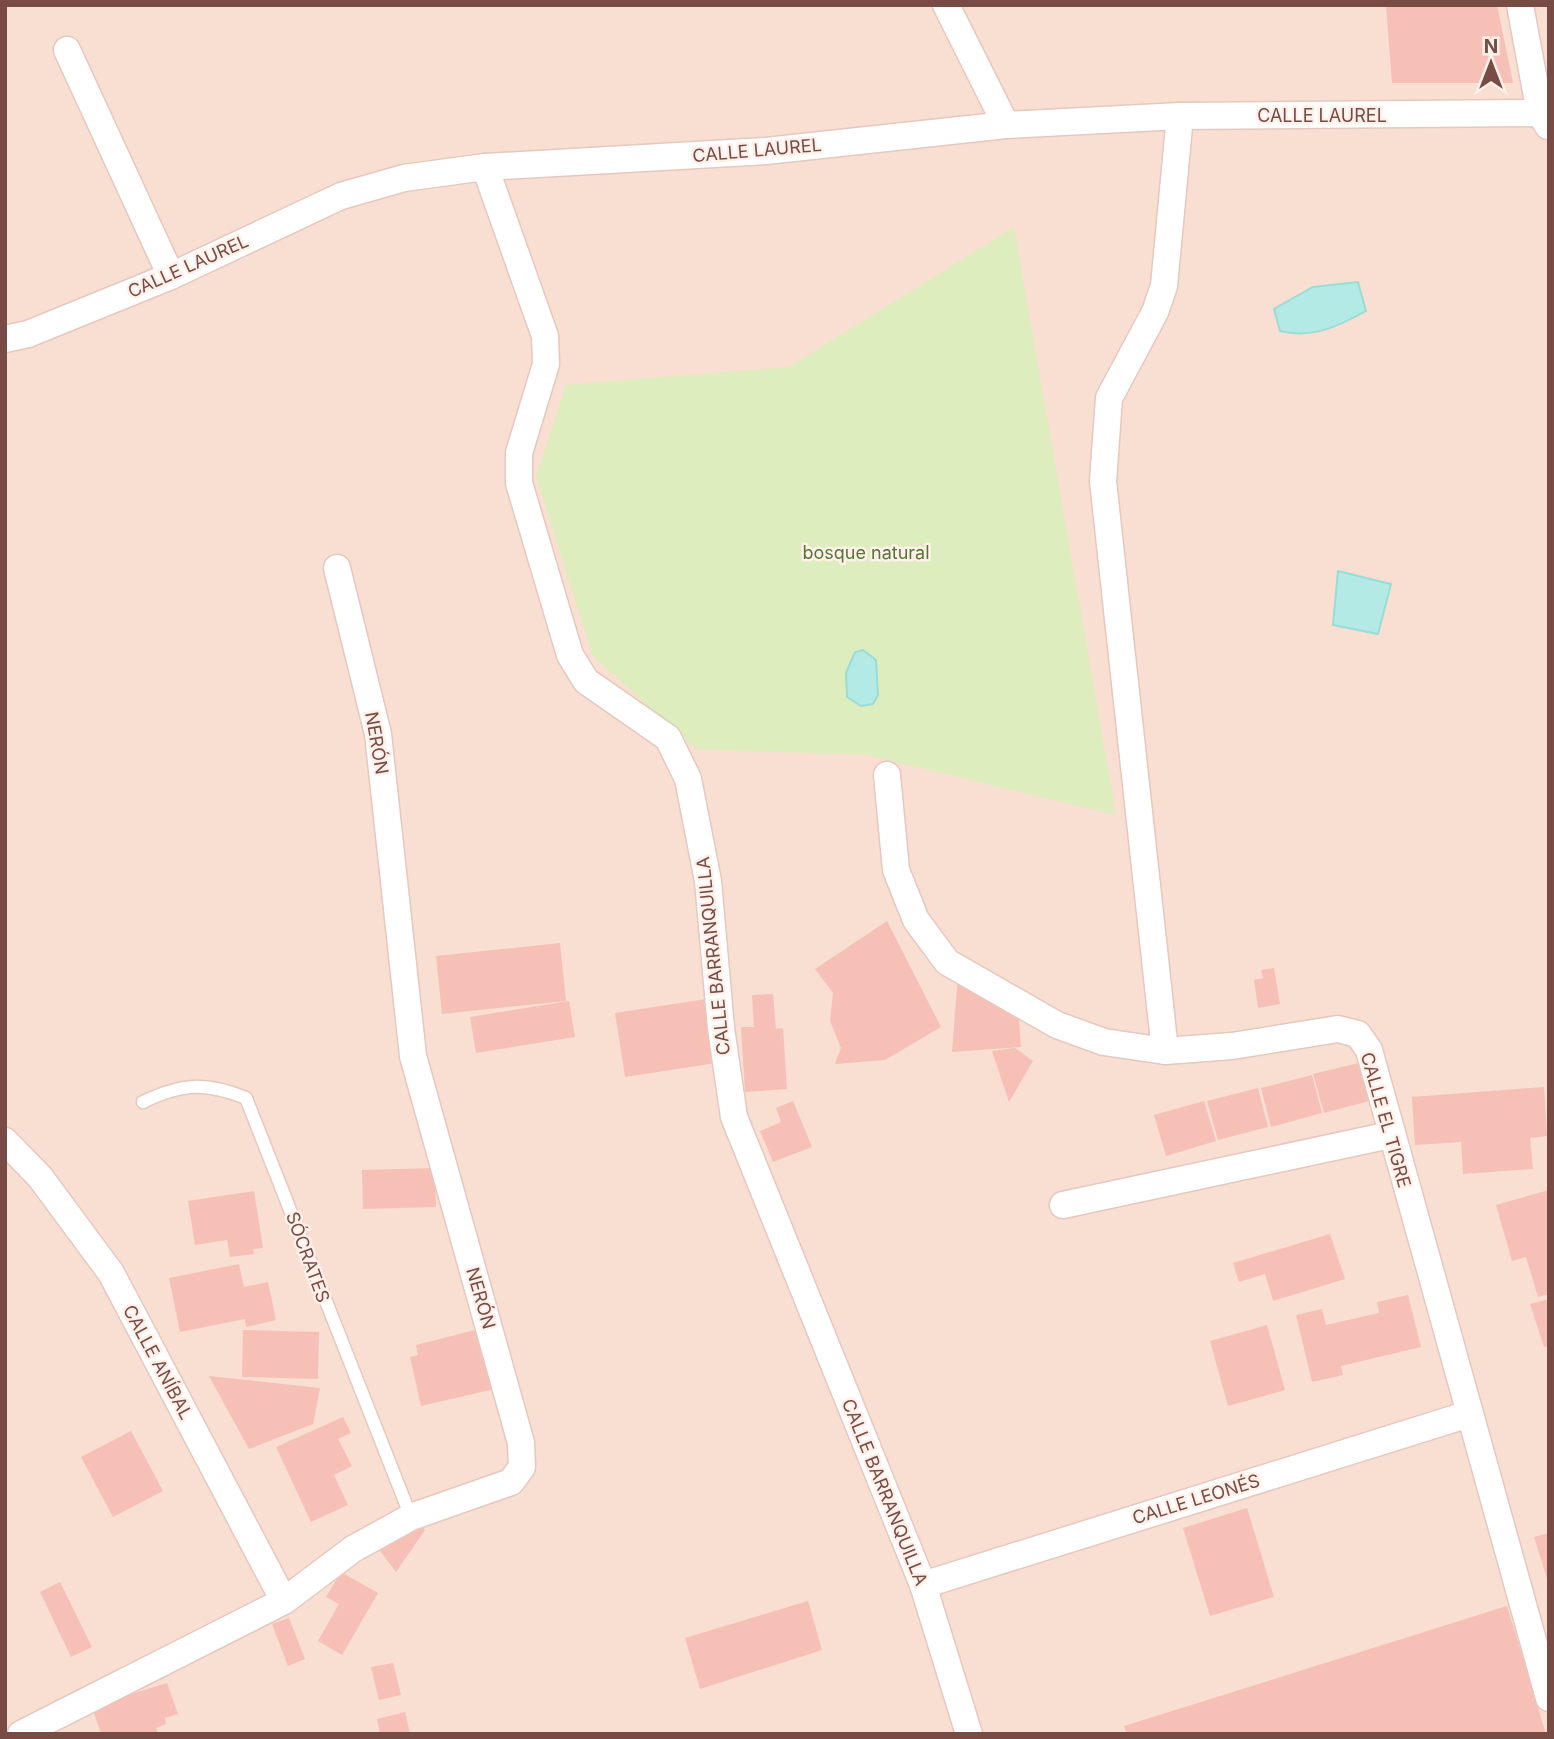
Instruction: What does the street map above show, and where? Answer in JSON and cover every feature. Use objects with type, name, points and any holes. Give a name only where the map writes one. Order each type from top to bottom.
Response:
[{"type":"street","points":[[946,5],[1006,125]]},
{"type":"street","name":"CALLE LAUREL","points":[[5,339],[28,334],[171,276],[341,196],[404,178],[485,167],[766,151],[1006,125],[1180,116],[1544,120],[1520,5]]},
{"type":"street","points":[[67,50],[171,276]]},
{"type":"street","points":[[1165,1051],[1103,481],[1109,398],[1156,312],[1164,286],[1180,116]]},
{"type":"street","name":"CALLE BARRANQUILLA","points":[[485,167],[545,336],[545,364],[519,453],[519,483],[569,655],[586,681],[668,738],[688,779],[708,881],[720,1028],[734,1117],[923,1585],[969,1734]]},
{"type":"street","name":"NERÓN","points":[[21,1734],[72,1723],[285,1601],[353,1549],[411,1517],[511,1482],[522,1467],[521,1443],[413,1056],[378,734],[337,568]]},
{"type":"street","name":"CALLE EL TIGRE","points":[[887,775],[896,870],[916,920],[947,962],[1057,1025],[1104,1042],[1165,1051],[1232,1046],[1338,1029],[1358,1034],[1368,1050],[1549,1698]]},
{"type":"street","points":[[1063,1205],[1390,1135]]},
{"type":"street","name":"CALLE ANÍBAL","points":[[5,1140],[40,1177],[111,1273],[285,1601]]},
{"type":"street","name":"CALLE LEONÉS","points":[[923,1585],[1469,1414]]},
{"type":"lane","name":"SÓCRATES","points":[[143,1102],[164,1092],[188,1086],[219,1087],[246,1098],[411,1517]]},
{"type":"shaded area","points":[[5,5],[1549,5],[1549,1734],[5,1734]]},
{"type":"green space","name":"bosque natural","points":[[1014,227],[1116,815],[867,755],[696,749],[593,656],[536,477],[566,385],[789,367]]},
{"type":"water","points":[[1358,282],[1366,311],[1325,330],[1303,333],[1280,331],[1274,309],[1313,287]]},
{"type":"water","points":[[1338,571],[1391,584],[1378,634],[1333,625]]},
{"type":"water","points":[[863,650],[876,660],[878,695],[873,704],[861,706],[847,697],[846,673],[855,652]]},
{"type":"building","points":[[1386,5],[1497,5],[1513,83],[1392,83]]},
{"type":"building","points":[[887,921],[941,1027],[885,1060],[835,1064],[841,1048],[830,1021],[833,993],[815,969]]},
{"type":"building","points":[[560,943],[566,1001],[442,1014],[436,956]]},
{"type":"building","points":[[1274,968],[1280,1004],[1258,1008],[1254,980],[1263,978],[1261,970]]},
{"type":"building","points":[[958,974],[1018,1008],[1021,1047],[952,1052]]},
{"type":"building","points":[[773,994],[776,1029],[783,1028],[787,1089],[745,1092],[741,1027],[754,1027],[752,995]]},
{"type":"building","points":[[706,999],[716,1063],[625,1077],[615,1013]]},
{"type":"building","points":[[569,1001],[575,1037],[476,1053],[470,1017]]},
{"type":"building","points":[[1015,1048],[1033,1061],[1009,1102],[992,1051]]},
{"type":"building","points":[[1367,1061],[1377,1099],[1324,1113],[1313,1074]]},
{"type":"building","points":[[1312,1075],[1322,1113],[1271,1127],[1261,1088]]},
{"type":"building","points":[[1544,1087],[1547,1136],[1530,1138],[1533,1169],[1463,1174],[1461,1142],[1415,1145],[1412,1097]]},
{"type":"building","points":[[1258,1088],[1268,1127],[1218,1140],[1207,1101]]},
{"type":"building","points":[[793,1101],[812,1147],[773,1162],[760,1131],[781,1122],[776,1108]]},
{"type":"building","points":[[1204,1101],[1216,1141],[1166,1156],[1154,1115]]},
{"type":"building","points":[[435,1168],[436,1207],[363,1209],[362,1170]]},
{"type":"building","points":[[1549,1190],[1549,1294],[1538,1297],[1526,1257],[1512,1261],[1496,1205]]},
{"type":"building","points":[[254,1191],[263,1248],[253,1249],[254,1254],[230,1257],[227,1240],[195,1245],[188,1201]]},
{"type":"building","points":[[1330,1234],[1345,1279],[1273,1301],[1265,1274],[1239,1282],[1233,1263]]},
{"type":"building","points":[[239,1264],[244,1287],[268,1282],[276,1320],[246,1327],[245,1319],[180,1332],[169,1278]]},
{"type":"building","points":[[1408,1295],[1421,1347],[1341,1366],[1343,1375],[1312,1382],[1296,1315],[1322,1309],[1326,1325],[1379,1313],[1377,1302]]},
{"type":"building","points":[[1549,1299],[1549,1346],[1544,1347],[1530,1304]]},
{"type":"building","points":[[1267,1325],[1285,1390],[1228,1406],[1210,1341]]},
{"type":"building","points":[[483,1328],[499,1388],[421,1406],[410,1357],[418,1355],[416,1345]]},
{"type":"building","points":[[243,1330],[319,1332],[318,1379],[242,1377]]},
{"type":"building","points":[[209,1376],[320,1388],[313,1424],[249,1449]]},
{"type":"building","points":[[343,1417],[351,1433],[338,1439],[352,1466],[334,1475],[348,1505],[311,1522],[276,1447]]},
{"type":"building","points":[[131,1431],[163,1491],[113,1517],[81,1457]]},
{"type":"building","points":[[1247,1508],[1274,1597],[1210,1616],[1183,1528]]},
{"type":"building","points":[[419,1520],[425,1530],[396,1572],[375,1544]]},
{"type":"building","points":[[1549,1533],[1549,1582],[1548,1582],[1534,1537]]},
{"type":"building","points":[[341,1572],[378,1593],[342,1655],[318,1641],[339,1604],[326,1597]]},
{"type":"building","points":[[60,1582],[92,1647],[71,1657],[40,1592]]},
{"type":"building","points":[[808,1601],[822,1650],[700,1689],[685,1638]]},
{"type":"building","points":[[1507,1606],[1546,1734],[1127,1734],[1124,1726]]},
{"type":"building","points":[[289,1618],[305,1659],[288,1666],[272,1624]]},
{"type":"building","points":[[393,1663],[401,1695],[379,1700],[371,1667]]},
{"type":"building","points":[[167,1683],[178,1714],[165,1718],[166,1724],[156,1728],[158,1734],[101,1734],[92,1706]]},
{"type":"building","points":[[405,1712],[410,1734],[380,1734],[377,1719]]}]
